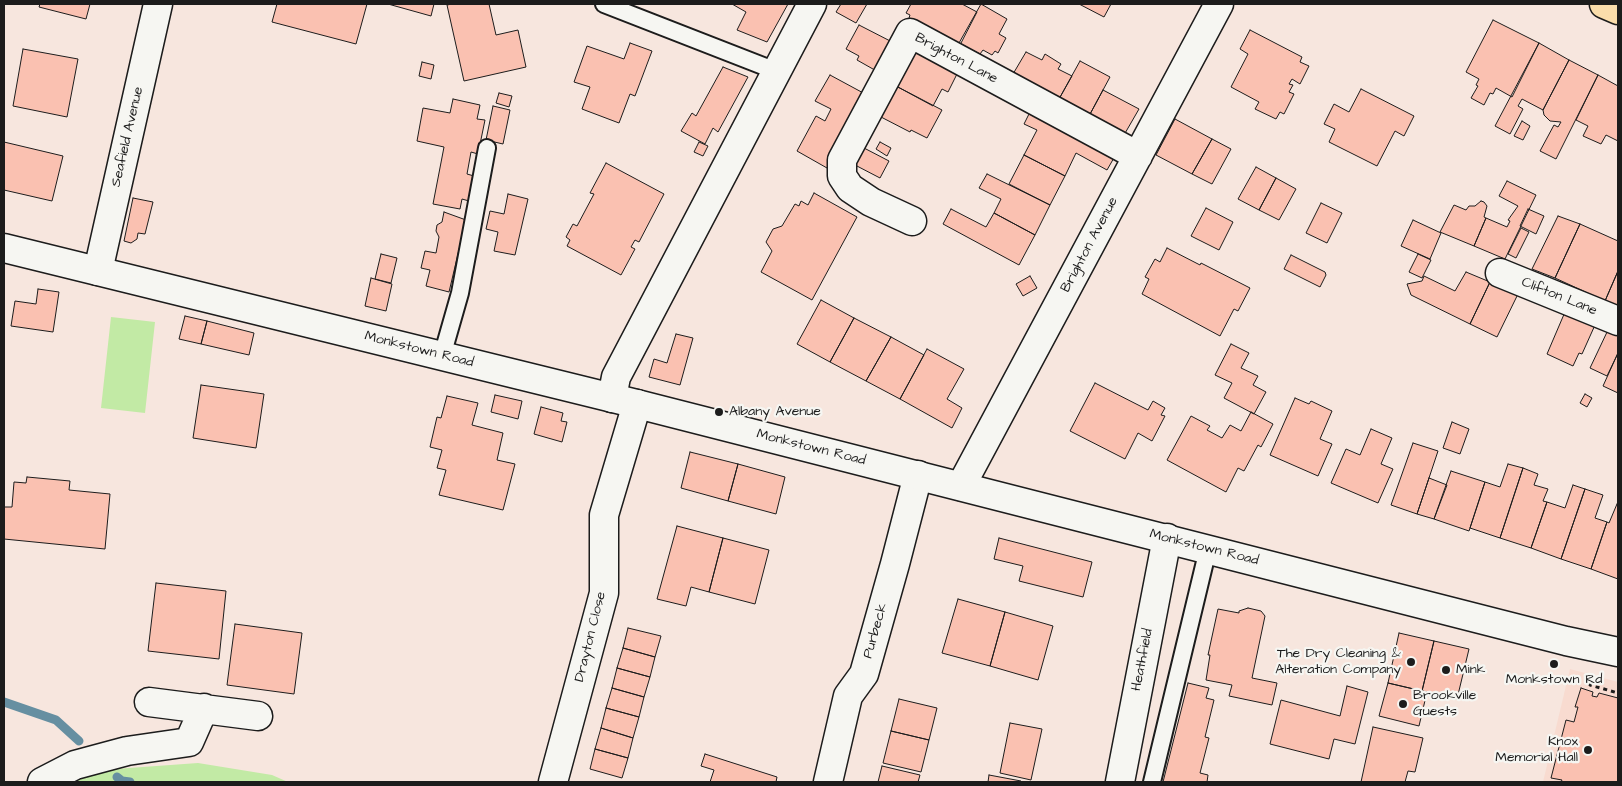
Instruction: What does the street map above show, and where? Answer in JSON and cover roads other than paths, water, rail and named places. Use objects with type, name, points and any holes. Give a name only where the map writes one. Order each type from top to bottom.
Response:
[{"type":"highway","points":[[1604,4],[1618,10]]},
{"type":"street","name":"Seafield Avenue","points":[[98,271],[158,4]]},
{"type":"street","points":[[624,401],[616,377],[812,4]]},
{"type":"street","name":"Brighton Avenue","points":[[961,486],[1219,4]]},
{"type":"street","name":"Brighton Lane","points":[[912,221],[871,202],[850,188],[842,176],[842,160],[910,34],[1138,156]]},
{"type":"street","name":"Monkstown Road","points":[[4,248],[624,401],[1618,652]]},
{"type":"street","name":"Clifton Lane","points":[[1500,273],[1618,321]]},
{"type":"street","name":"Drayton Close","points":[[553,782],[604,593],[604,515],[624,401]]},
{"type":"street","name":"Purbeck","points":[[828,782],[848,696],[864,674],[918,476]]},
{"type":"street","name":"Heathfield","points":[[1120,782],[1167,538]]},
{"type":"street","points":[[150,702],[258,716]]},
{"type":"street","points":[[42,782],[74,765],[127,751],[189,742],[204,708]]},
{"type":"lane","points":[[604,4],[776,71]]},
{"type":"lane","points":[[442,356],[460,293],[487,148]]},
{"type":"lane","points":[[1152,782],[1208,549]]},
{"type":"waterway","points":[[4,702],[56,720],[79,741]]},
{"type":"waterway","points":[[117,777],[122,781],[130,782]]},
{"type":"place","name":"Albany Avenue","points":[[719,412]]},
{"type":"place","name":"The Dry Cleaning & Alteration Company","points":[[1411,662]]},
{"type":"place","name":"Monkstown Rd","points":[[1554,664]]},
{"type":"place","name":"Mink","points":[[1446,670]]},
{"type":"place","name":"Brookville Guests","points":[[1403,704]]},
{"type":"place","name":"Knox Memorial Hall","points":[[1588,750]]}]
